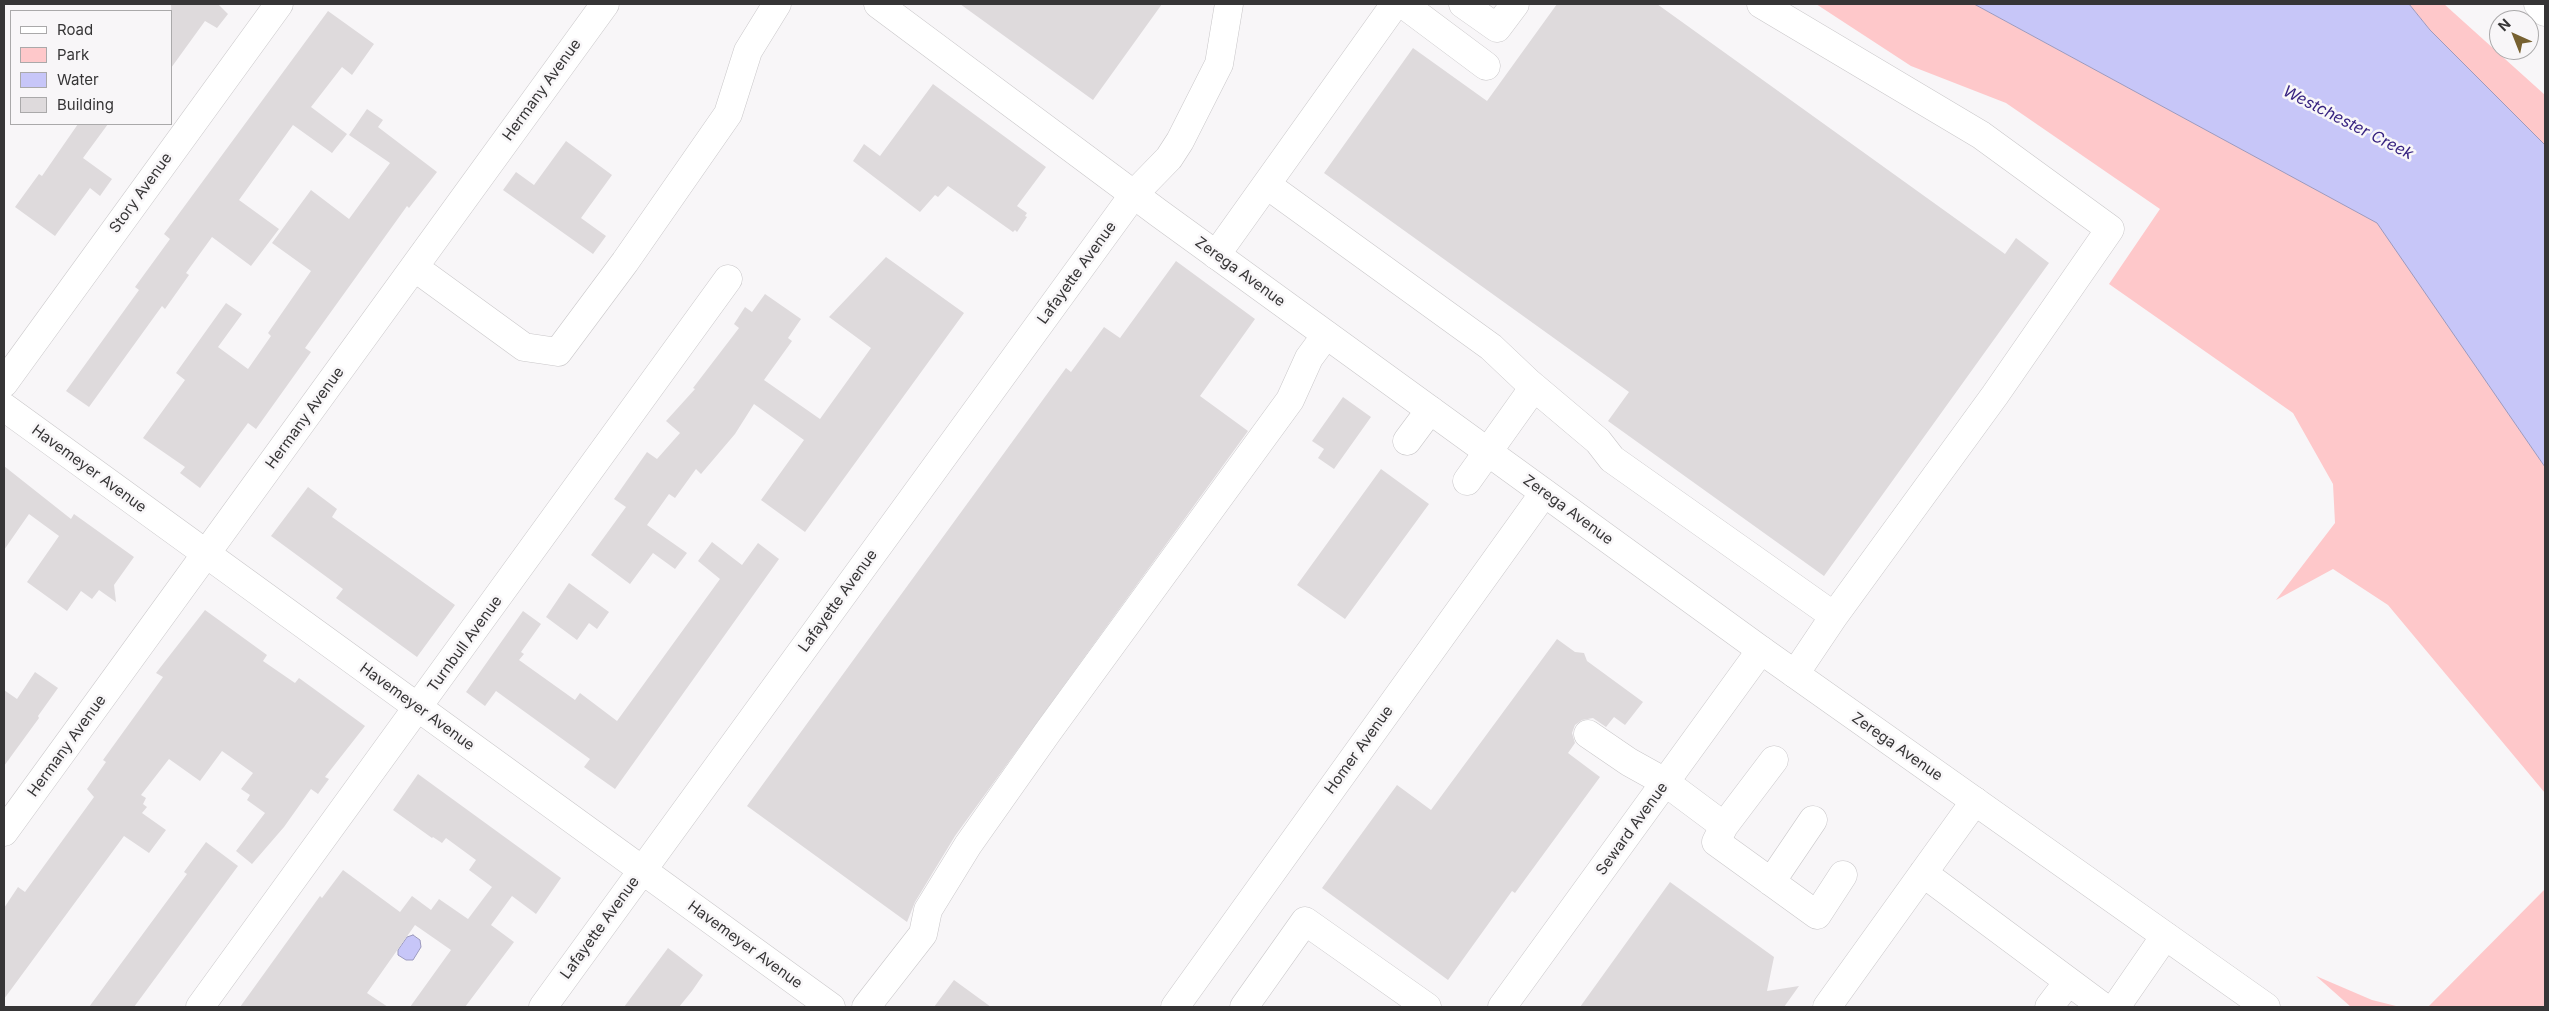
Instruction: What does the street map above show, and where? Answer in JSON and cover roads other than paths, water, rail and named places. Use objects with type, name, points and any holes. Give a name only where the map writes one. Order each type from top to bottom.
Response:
[{"type":"street","name":"Story Avenue","points":[[4,383],[279,4]]},
{"type":"street","name":"Hermany Avenue","points":[[4,832],[605,4]]},
{"type":"street","points":[[414,267],[524,347],[558,352],[625,262],[728,114],[748,51],[777,4]]},
{"type":"street","name":"Zerega Avenue","points":[[878,4],[1216,255],[1760,650],[2266,1007]]},
{"type":"street","name":"Lafayette Avenue","points":[[543,1007],[1134,194],[1165,163],[1176,146],[1219,64],[1229,4]]},
{"type":"street","points":[[1216,255],[1395,4]]},
{"type":"street","points":[[1403,4],[1486,66]]},
{"type":"street","points":[[1436,29],[1453,4]]},
{"type":"street","points":[[1462,4],[1497,28],[1515,4]]},
{"type":"street","points":[[1761,4],[1981,135],[2110,229],[1995,395],[1834,616],[1795,674]]},
{"type":"street","points":[[2538,4],[2545,12]]},
{"type":"street","points":[[1266,185],[1491,347],[1534,387],[1598,441],[1612,459],[1834,616]]},
{"type":"street","name":"Turnbull Avenue","points":[[200,1007],[728,279]]},
{"type":"street","points":[[866,1007],[923,934],[928,910],[968,845],[1046,733],[1290,400],[1302,370],[1326,335]]},
{"type":"street","points":[[1467,480],[1534,387]]},
{"type":"street","name":"Havemeyer Avenue","points":[[4,407],[831,1007]]},
{"type":"street","points":[[1407,441],[1430,410]]},
{"type":"street","name":"Homer Avenue","points":[[1174,1007],[1544,493]]},
{"type":"street","name":"Seward Avenue","points":[[1502,1007],[1760,650]]},
{"type":"street","points":[[1588,734],[1629,762],[1665,782],[1724,826]]},
{"type":"street","points":[[1774,760],[1724,826],[1716,842],[1817,916],[1843,875]]},
{"type":"street","points":[[1827,1007],[1974,801]]},
{"type":"street","points":[[1771,882],[1813,820]]},
{"type":"street","points":[[1923,873],[2103,1007]]},
{"type":"street","points":[[1244,1007],[1305,921],[1427,1007]]},
{"type":"street","points":[[2116,1007],[2165,936]]},
{"type":"street","points":[[2049,1007],[2068,982]]},
{"type":"water","name":"Westchester Creek","points":[[1974,4],[2409,4],[2430,30],[2545,145],[2545,467],[2377,223]]},
{"type":"water","points":[[413,935],[420,940],[421,947],[413,960],[406,960],[398,955],[398,950],[407,937]]}]
